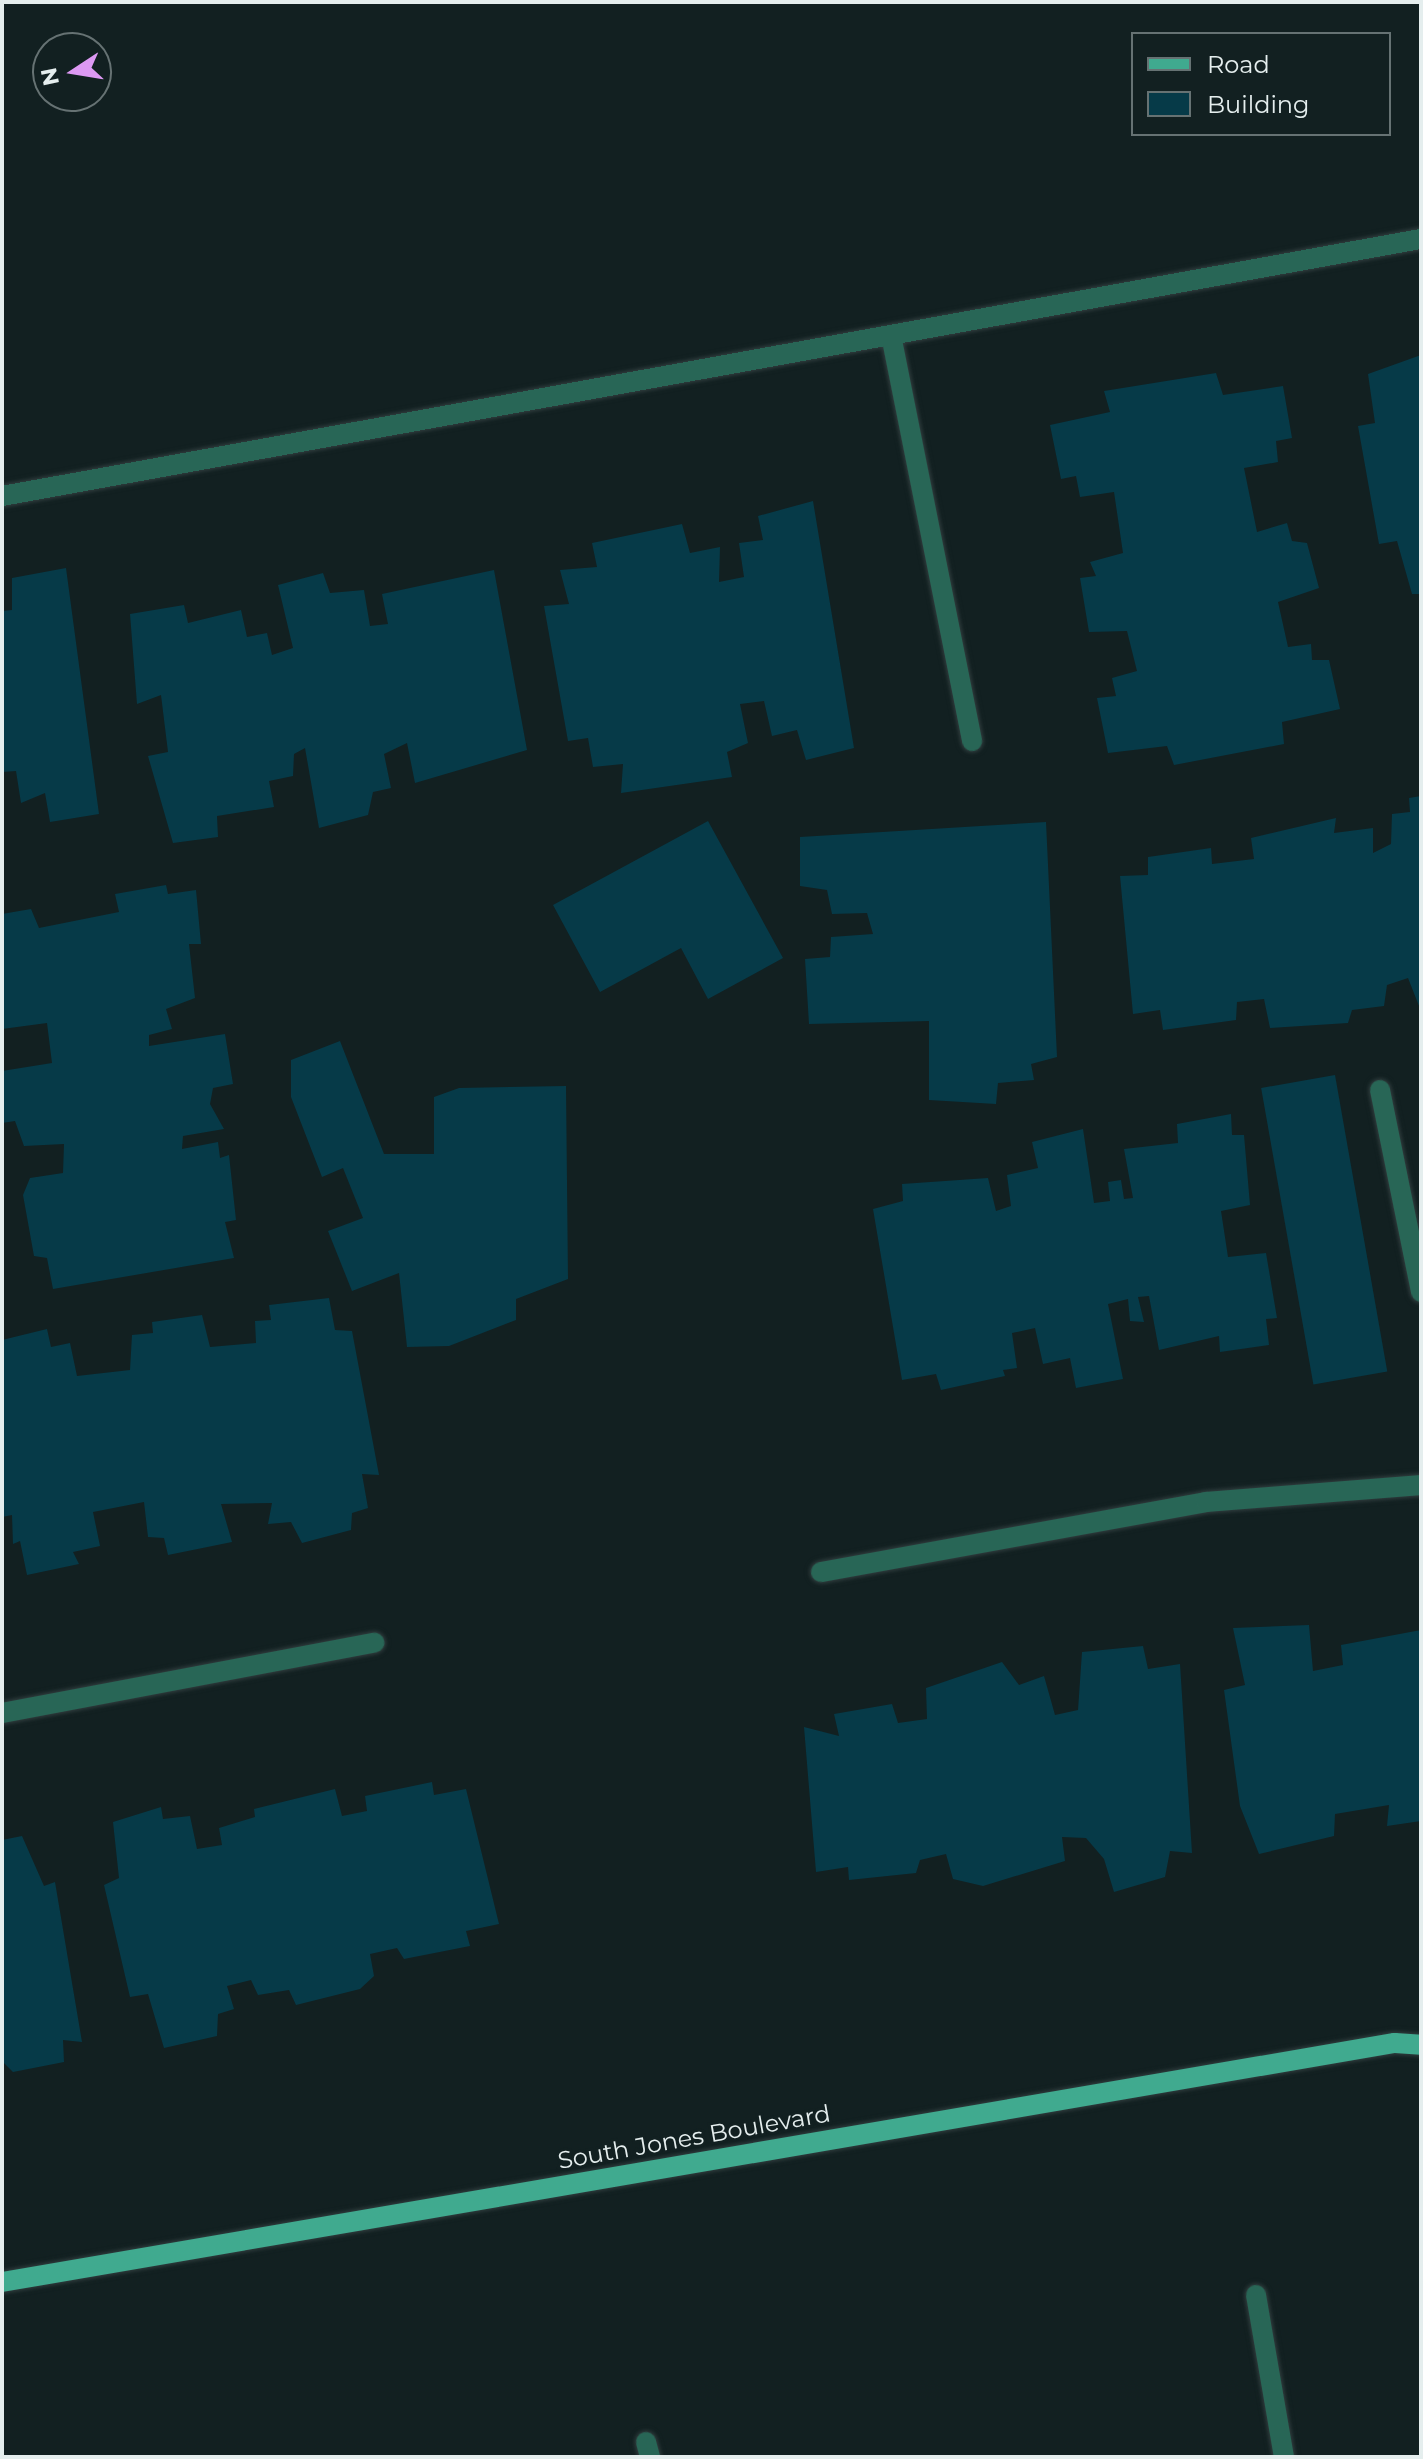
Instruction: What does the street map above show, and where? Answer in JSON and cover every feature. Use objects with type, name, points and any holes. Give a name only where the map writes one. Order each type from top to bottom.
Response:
[{"type":"main road","name":"South Jones Boulevard","points":[[1395,2043],[1421,2031]]},
{"type":"main road","name":"South Jones Boulevard","points":[[2,2282],[1395,2043],[1421,2045]]},
{"type":"street","points":[[2,496],[892,340],[1421,239]]},
{"type":"street","points":[[892,340],[972,741]]},
{"type":"street","points":[[1380,1090],[1421,1292]]},
{"type":"street","points":[[821,1572],[1206,1502],[1421,1485]]},
{"type":"street","points":[[2,1713],[374,1643]]},
{"type":"street","points":[[1256,2295],[1284,2457]]},
{"type":"building","points":[[1421,355],[1421,594],[1412,594],[1397,541],[1379,544],[1358,426],[1375,423],[1368,374]]},
{"type":"building","points":[[1216,373],[1223,395],[1283,386],[1292,438],[1276,441],[1278,462],[1244,468],[1257,532],[1287,523],[1292,541],[1307,543],[1319,588],[1278,602],[1288,647],[1311,644],[1312,660],[1329,660],[1340,709],[1282,722],[1284,744],[1174,765],[1167,746],[1108,753],[1097,698],[1116,696],[1112,678],[1137,671],[1127,631],[1089,632],[1080,578],[1096,576],[1090,562],[1123,553],[1114,492],[1080,497],[1076,476],[1061,479],[1050,425],[1110,412],[1104,391]]},
{"type":"building","points":[[813,501],[854,748],[806,760],[797,730],[772,736],[764,701],[740,704],[748,743],[727,752],[732,777],[621,793],[623,764],[593,767],[588,738],[568,741],[544,606],[569,604],[560,570],[597,567],[592,543],[682,524],[690,553],[720,547],[719,582],[744,577],[739,543],[763,540],[758,516]]},
{"type":"building","points":[[66,568],[99,814],[50,822],[45,793],[21,803],[16,771],[2,772],[2,611],[12,610],[12,578]]},
{"type":"building","points":[[494,570],[527,750],[415,783],[407,743],[384,754],[391,788],[373,792],[368,815],[319,828],[305,748],[294,754],[293,776],[269,781],[274,807],[217,816],[218,837],[173,843],[148,756],[168,752],[161,695],[137,704],[130,614],[184,605],[188,623],[241,610],[247,637],[267,633],[272,655],[293,648],[278,585],[323,573],[330,593],[364,590],[370,626],[388,624],[382,594]]},
{"type":"building","points":[[1421,796],[1421,1011],[1408,978],[1387,985],[1384,1006],[1352,1010],[1348,1023],[1270,1028],[1264,999],[1237,1002],[1236,1020],[1163,1030],[1160,1010],[1133,1014],[1120,876],[1148,875],[1148,857],[1211,848],[1212,864],[1254,859],[1251,838],[1336,818],[1334,833],[1373,828],[1373,853],[1391,844],[1392,814],[1410,812],[1409,798]]},
{"type":"building","points":[[708,821],[783,958],[708,999],[681,948],[600,992],[553,905]]},
{"type":"building","points":[[1046,822],[1057,1057],[1031,1064],[1034,1080],[998,1083],[996,1104],[929,1100],[929,1021],[809,1024],[805,959],[830,957],[831,937],[873,934],[867,913],[832,914],[827,890],[800,886],[800,837]]},
{"type":"building","points":[[166,885],[168,894],[196,890],[201,944],[189,944],[195,998],[166,1009],[172,1029],[149,1035],[149,1046],[225,1034],[233,1084],[213,1088],[210,1104],[224,1129],[183,1136],[182,1149],[218,1142],[220,1158],[229,1155],[236,1220],[225,1222],[234,1258],[53,1289],[47,1258],[34,1256],[23,1195],[30,1178],[63,1173],[64,1144],[24,1146],[15,1121],[2,1123],[2,1071],[52,1063],[47,1023],[2,1029],[2,914],[31,909],[39,928],[119,912],[115,894]]},
{"type":"building","points":[[340,1041],[384,1154],[434,1154],[434,1097],[459,1088],[566,1086],[568,1279],[516,1299],[516,1320],[449,1346],[407,1347],[399,1273],[352,1291],[328,1231],[363,1218],[343,1168],[322,1177],[291,1097],[291,1060]]},
{"type":"building","points":[[1335,1075],[1387,1371],[1313,1384],[1261,1088]]},
{"type":"building","points":[[1231,1114],[1232,1135],[1244,1135],[1250,1205],[1221,1211],[1228,1257],[1266,1253],[1277,1318],[1266,1319],[1269,1345],[1220,1352],[1219,1336],[1159,1350],[1149,1296],[1138,1297],[1144,1322],[1130,1321],[1128,1299],[1108,1304],[1123,1379],[1076,1388],[1070,1358],[1043,1364],[1035,1328],[1012,1333],[1017,1368],[1003,1370],[1005,1376],[941,1390],[936,1374],[902,1380],[873,1209],[903,1201],[902,1184],[988,1178],[996,1211],[1011,1206],[1007,1175],[1038,1168],[1032,1142],[1083,1129],[1094,1203],[1110,1201],[1108,1182],[1121,1180],[1124,1199],[1133,1198],[1124,1149],[1178,1143],[1177,1124]]},
{"type":"building","points":[[329,1298],[335,1330],[352,1331],[379,1475],[362,1474],[368,1508],[352,1513],[351,1530],[302,1543],[291,1522],[268,1524],[272,1503],[221,1504],[232,1542],[168,1555],[164,1538],[148,1537],[144,1502],[93,1512],[100,1546],[73,1552],[79,1564],[27,1575],[20,1541],[13,1544],[12,1515],[2,1517],[2,1340],[47,1329],[51,1347],[70,1343],[77,1376],[130,1370],[132,1335],[153,1333],[152,1322],[202,1315],[210,1347],[256,1343],[255,1321],[271,1320],[269,1305]]},
{"type":"building","points":[[1309,1625],[1313,1671],[1343,1665],[1341,1645],[1421,1630],[1421,1821],[1387,1826],[1389,1805],[1335,1814],[1334,1836],[1259,1854],[1240,1806],[1224,1690],[1245,1685],[1233,1628]]},
{"type":"building","points":[[1143,1646],[1148,1669],[1180,1664],[1192,1853],[1170,1851],[1165,1877],[1114,1892],[1104,1859],[1086,1838],[1062,1837],[1065,1861],[983,1886],[953,1879],[946,1854],[920,1860],[916,1873],[849,1880],[848,1867],[816,1872],[804,1727],[839,1736],[834,1714],[892,1704],[898,1723],[927,1719],[926,1688],[1002,1662],[1019,1685],[1044,1676],[1055,1715],[1078,1710],[1082,1652]]},
{"type":"building","points":[[432,1782],[434,1795],[466,1789],[499,1924],[466,1931],[470,1946],[404,1959],[397,1948],[370,1954],[374,1976],[360,1989],[296,2005],[289,1990],[258,1995],[251,1980],[227,1986],[234,2009],[218,2014],[217,2036],[164,2048],[148,1994],[130,1997],[104,1885],[119,1878],[113,1822],[161,1807],[163,1819],[190,1816],[197,1849],[222,1845],[219,1828],[255,1817],[254,1809],[335,1789],[342,1816],[367,1811],[365,1796]]},
{"type":"building","points":[[22,1836],[44,1886],[55,1882],[82,2042],[63,2040],[64,2062],[13,2072],[2,2061],[2,1840]]}]
